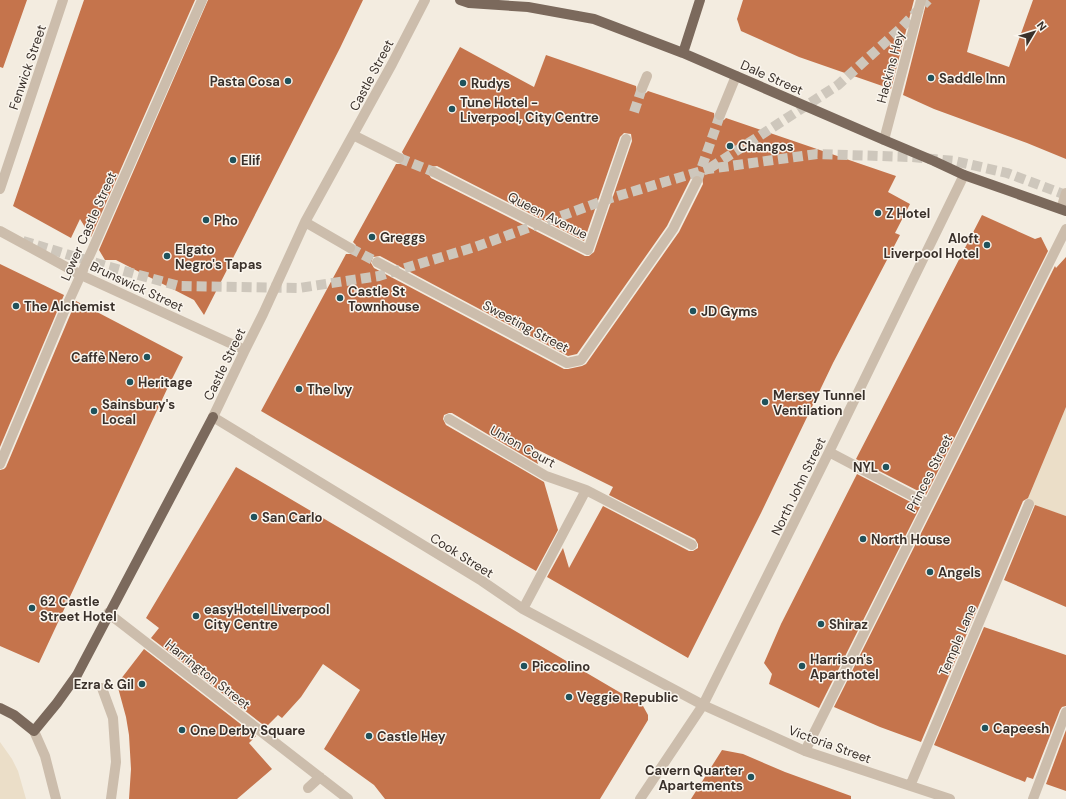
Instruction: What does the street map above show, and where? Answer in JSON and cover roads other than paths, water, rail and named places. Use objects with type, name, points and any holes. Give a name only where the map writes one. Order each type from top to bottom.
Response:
[{"type":"main road","name":"Dale Street","points":[[460,0],[469,3],[529,4],[594,19],[683,53],[934,161],[964,176],[1064,210]]},
{"type":"main road","points":[[683,53],[700,0]]},
{"type":"main road","name":"Castle Street","points":[[34,731],[77,675],[108,613],[213,417]]},
{"type":"main road","points":[[0,708],[14,715],[34,731]]},
{"type":"street","name":"Fenwick Street","points":[[0,189],[63,0]]},
{"type":"street","name":"Lower Castle Street","points":[[0,464],[63,314],[202,0]]},
{"type":"street","name":"Castle Street","points":[[213,417],[244,350],[264,314],[305,222],[399,51],[425,0]]},
{"type":"street","name":"Hackins Hey","points":[[884,140],[920,0]]},
{"type":"street","points":[[642,88],[647,76]]},
{"type":"street","points":[[720,115],[736,76]]},
{"type":"street","points":[[353,135],[399,158]]},
{"type":"street","name":"Queen Avenue","points":[[434,172],[588,250],[626,139]]},
{"type":"street","name":"North John Street","points":[[640,799],[703,705],[964,176]]},
{"type":"street","name":"Sweeting Street","points":[[377,262],[567,363],[581,360],[673,229],[697,181]]},
{"type":"street","points":[[1064,210],[1066,193]]},
{"type":"street","points":[[305,222],[350,248]]},
{"type":"street","name":"Princes Street","points":[[805,751],[1066,229]]},
{"type":"street","name":"Brunswick Street","points":[[0,231],[81,275],[244,350]]},
{"type":"street","name":"Cook Street","points":[[213,417],[482,581],[523,609],[703,705]]},
{"type":"street","name":"Union Court","points":[[449,419],[546,476],[586,490],[692,545]]},
{"type":"street","points":[[829,452],[928,504]]},
{"type":"street","points":[[523,609],[586,490]]},
{"type":"street","name":"Temple Lane","points":[[910,786],[1029,504]]},
{"type":"street","name":"Harrington Street","points":[[108,613],[348,799]]},
{"type":"street","points":[[102,688],[113,718],[116,762],[111,799]]},
{"type":"street","name":"Victoria Street","points":[[703,705],[805,751],[950,799]]},
{"type":"street","points":[[1033,799],[1066,712]]},
{"type":"street","points":[[34,731],[45,756],[56,799]]},
{"type":"street","points":[[308,788],[320,777]]},
{"type":"tunnel","points":[[710,168],[838,85],[900,29],[928,0]]},
{"type":"tunnel","points":[[634,112],[642,88]]},
{"type":"tunnel","points":[[697,181],[720,115]]},
{"type":"tunnel","points":[[23,241],[179,286],[299,288],[379,276],[475,247],[611,198],[708,169],[817,154],[911,157],[955,161],[1007,173],[1066,195]]},
{"type":"tunnel","points":[[399,158],[434,172]]},
{"type":"tunnel","points":[[350,248],[377,262]]},
{"type":"place","name":"Saddle Inn","points":[[931,78]]},
{"type":"place","name":"Pasta Cosa","points":[[288,81]]},
{"type":"place","name":"Rudys","points":[[463,83]]},
{"type":"place","name":"Tune Hotel - Liverpool, City Centre","points":[[452,109]]},
{"type":"place","name":"Changos","points":[[730,146]]},
{"type":"place","name":"Elif","points":[[233,160]]},
{"type":"place","name":"Z Hotel","points":[[878,213]]},
{"type":"place","name":"Pho","points":[[206,220]]},
{"type":"place","name":"Greggs","points":[[372,237]]},
{"type":"place","name":"Aloft Liverpool Hotel","points":[[987,245]]},
{"type":"place","name":"Elgato Negro's Tapas","points":[[167,256]]},
{"type":"place","name":"Castle St Townhouse","points":[[340,298]]},
{"type":"place","name":"The Alchemist","points":[[16,306]]},
{"type":"place","name":"JD Gyms","points":[[693,311]]},
{"type":"place","name":"Caffè Nero","points":[[147,357]]},
{"type":"place","name":"Heritage","points":[[130,382]]},
{"type":"place","name":"The Ivy","points":[[299,389]]},
{"type":"place","name":"Mersey Tunnel Ventilation","points":[[765,402]]},
{"type":"place","name":"Sainsbury's Local","points":[[94,411]]},
{"type":"place","name":"NYL","points":[[886,467]]},
{"type":"place","name":"San Carlo","points":[[254,517]]},
{"type":"place","name":"North House","points":[[863,539]]},
{"type":"place","name":"Angels","points":[[930,572]]},
{"type":"place","name":"62 Castle Street Hotel","points":[[32,608]]},
{"type":"place","name":"easyHotel Liverpool City Centre","points":[[196,616]]},
{"type":"place","name":"Shiraz","points":[[821,624]]},
{"type":"place","name":"Piccolino","points":[[524,666]]},
{"type":"place","name":"Harrison's Aparthotel","points":[[802,666]]},
{"type":"place","name":"Ezra & Gil","points":[[142,684]]},
{"type":"place","name":"Veggie Republic","points":[[569,697]]},
{"type":"place","name":"Capeesh","points":[[985,728]]},
{"type":"place","name":"One Derby Square","points":[[182,730]]},
{"type":"place","name":"Castle Hey","points":[[369,736]]},
{"type":"place","name":"Cavern Quarter Apartements","points":[[751,777]]}]
